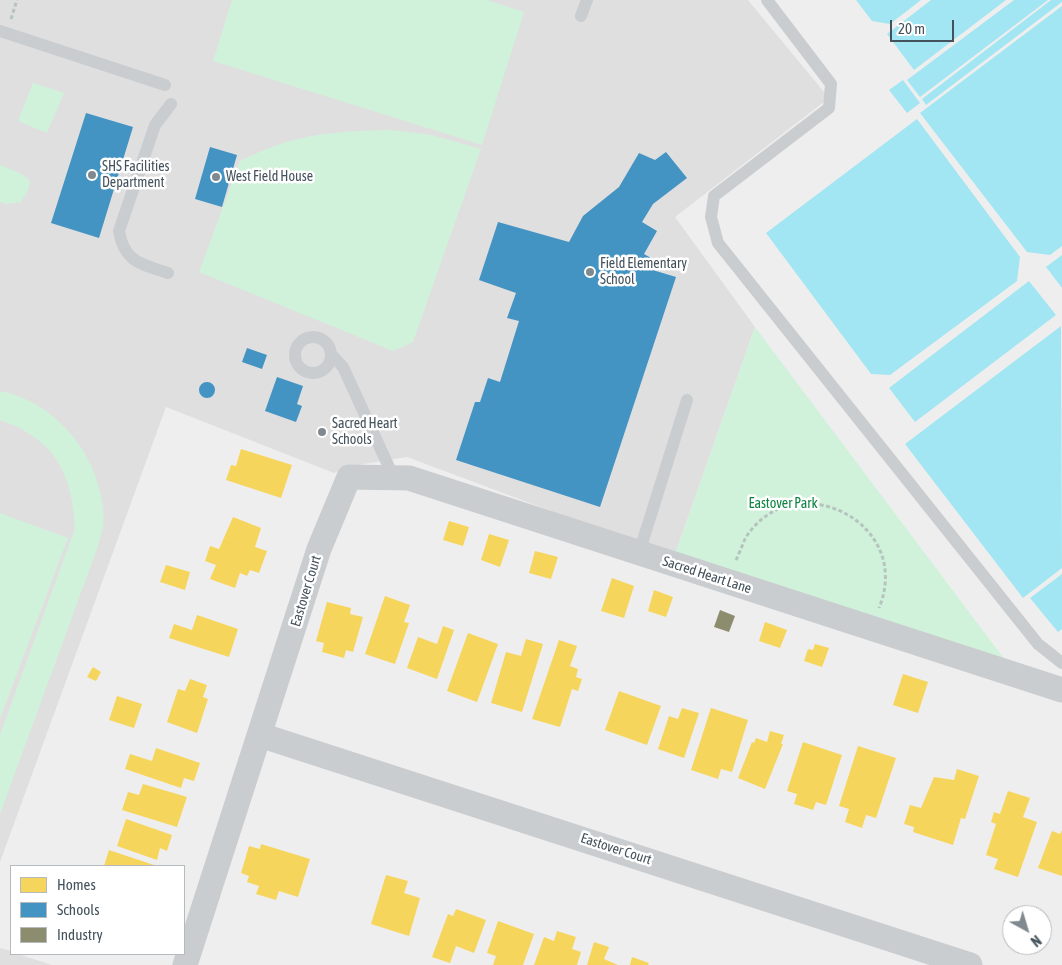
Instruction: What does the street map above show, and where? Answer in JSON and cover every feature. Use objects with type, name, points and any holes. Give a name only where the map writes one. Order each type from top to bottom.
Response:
[{"type":"street","name":"Sacred Heart Lane","points":[[350,478],[409,478],[1061,688]]},
{"type":"street","name":"Eastover Court","points":[[185,965],[319,549],[350,478]]},
{"type":"street","name":"Eastover Court","points":[[260,735],[970,965]]},
{"type":"lane","points":[[582,16],[587,0]]},
{"type":"lane","points":[[767,0],[831,84],[829,108],[714,196],[711,217],[718,243],[1038,644],[1062,663]]},
{"type":"lane","points":[[0,31],[165,85]]},
{"type":"lane","points":[[168,273],[138,263],[127,254],[121,244],[119,231],[155,125],[171,104]]},
{"type":"lane","points":[[331,354],[343,367],[394,478]]},
{"type":"lane","points":[[639,553],[687,400]]},
{"type":"path","points":[[735,563],[745,539],[756,525],[772,514],[799,505],[817,504],[835,508],[853,516],[868,530],[878,546],[884,563],[886,582],[879,610]]},
{"type":"shaded area","name":"Sacred Heart Schools","points":[[0,0],[748,0],[829,98],[675,217],[755,327],[674,557],[407,457],[351,466],[334,473],[166,407],[0,862]]},
{"type":"shaded area","points":[[0,948],[10,951],[10,955],[21,955],[52,965],[0,965]]},
{"type":"green space","points":[[232,0],[487,0],[524,12],[482,145],[213,61]]},
{"type":"green space","points":[[33,83],[64,93],[47,133],[18,121]]},
{"type":"green space","points":[[391,130],[432,135],[481,149],[413,342],[393,351],[199,272],[240,161],[278,145],[314,136],[350,131]]},
{"type":"green space","points":[[0,165],[22,174],[30,181],[28,191],[21,202],[8,204],[0,202]]},
{"type":"green space","name":"Eastover Park","points":[[755,327],[1008,664],[674,557]]},
{"type":"green space","points":[[0,391],[18,396],[51,414],[77,441],[95,474],[104,518],[97,549],[0,814],[0,735],[75,528],[70,491],[57,460],[34,437],[0,420]]},
{"type":"green space","points":[[0,513],[68,538],[0,719]]},
{"type":"water","points":[[856,0],[921,0],[890,24],[872,21]]},
{"type":"water","points":[[931,0],[1006,0],[914,70],[887,34]]},
{"type":"water","points":[[1014,0],[1048,0],[920,97],[907,80]]},
{"type":"water","points":[[1051,0],[1062,0],[1062,2],[926,105],[922,99]]},
{"type":"water","points":[[1062,6],[1062,246],[1050,255],[1027,252],[920,113]]},
{"type":"water","points":[[903,80],[920,103],[907,113],[889,90]]},
{"type":"water","points":[[917,119],[1020,257],[1017,281],[890,375],[871,374],[766,233]]},
{"type":"water","points":[[1062,255],[1062,288],[1046,267]]},
{"type":"water","points":[[1029,281],[1056,315],[915,422],[889,388]]},
{"type":"water","points":[[1061,326],[1062,568],[1023,598],[905,444]]},
{"type":"water","points":[[1062,574],[1062,629],[1058,632],[1030,598]]},
{"type":"building: Homes","points":[[241,449],[292,465],[281,498],[226,480],[231,465],[236,466]]},
{"type":"building: Homes","points":[[233,517],[261,528],[255,547],[267,551],[259,573],[250,570],[247,576],[240,573],[235,588],[210,579],[216,565],[205,561],[210,546],[219,549]]},
{"type":"building: Homes","points":[[449,521],[469,527],[463,546],[443,540]]},
{"type":"building: Homes","points":[[489,534],[509,540],[500,567],[481,560]]},
{"type":"building: Homes","points":[[535,551],[558,557],[551,579],[529,573]]},
{"type":"building: Homes","points":[[166,565],[190,572],[185,590],[160,582]]},
{"type":"building: Homes","points":[[612,578],[634,586],[624,618],[601,611]]},
{"type":"building: Homes","points":[[654,590],[673,597],[666,617],[648,611]]},
{"type":"building: Homes","points":[[385,596],[410,605],[404,622],[409,623],[395,664],[365,654]]},
{"type":"building: Homes","points":[[327,602],[351,608],[350,614],[363,617],[353,652],[346,650],[344,658],[322,652],[324,643],[316,641]]},
{"type":"building: Homes","points":[[197,615],[238,629],[229,657],[169,638],[174,624],[192,630]]},
{"type":"building: Homes","points":[[765,622],[787,630],[780,648],[759,641]]},
{"type":"building: Homes","points":[[443,626],[454,630],[437,679],[407,668],[418,637],[437,644]]},
{"type":"building: Homes","points":[[468,633],[498,644],[477,702],[447,691]]},
{"type":"building: Homes","points":[[526,639],[543,644],[522,712],[491,703],[506,652],[521,656]]},
{"type":"building: Homes","points":[[559,640],[577,646],[570,666],[578,669],[576,677],[582,679],[578,691],[572,689],[560,727],[532,719]]},
{"type":"building: Homes","points":[[815,644],[829,648],[822,667],[804,661],[808,649],[813,650]]},
{"type":"building: Homes","points":[[93,667],[101,672],[96,681],[87,677]]},
{"type":"building: Homes","points":[[903,674],[928,682],[918,713],[893,705]]},
{"type":"building: Homes","points":[[190,679],[207,685],[203,697],[208,699],[197,733],[167,722],[178,689],[185,691]]},
{"type":"building: Homes","points":[[619,691],[661,706],[647,745],[605,730]]},
{"type":"building: Homes","points":[[117,696],[142,704],[134,728],[109,720]]},
{"type":"building: Homes","points":[[682,708],[699,713],[684,758],[658,749],[669,716],[678,719]]},
{"type":"building: Homes","points":[[711,708],[748,720],[732,772],[721,769],[718,779],[691,770]]},
{"type":"building: Homes","points":[[770,731],[784,735],[781,744],[783,744],[765,789],[738,778],[752,742],[754,743],[756,738],[767,742]]},
{"type":"building: Homes","points":[[803,742],[842,755],[826,805],[816,802],[813,810],[794,804],[797,794],[787,791]]},
{"type":"building: Homes","points":[[858,746],[896,758],[876,818],[866,815],[862,828],[845,822],[849,809],[839,806]]},
{"type":"building: Homes","points":[[156,748],[200,763],[194,781],[184,778],[181,788],[125,769],[130,754],[152,761]]},
{"type":"building: Homes","points":[[957,769],[979,776],[965,819],[961,818],[953,845],[913,832],[914,827],[904,824],[910,805],[921,808],[934,777],[954,780]]},
{"type":"building: Homes","points":[[143,784],[187,797],[177,827],[122,810],[128,792],[139,795]]},
{"type":"building: Homes","points":[[1008,791],[1030,798],[1023,817],[1037,822],[1018,877],[994,869],[998,859],[986,855],[996,824],[991,822],[994,812],[1000,814]]},
{"type":"building: Homes","points":[[126,819],[172,835],[167,851],[160,848],[157,860],[117,846]]},
{"type":"building: Homes","points":[[1062,830],[1062,876],[1038,868],[1052,831],[1060,834]]},
{"type":"building: Homes","points":[[261,844],[310,859],[298,897],[279,891],[276,900],[256,894],[259,886],[247,882],[249,876],[241,873],[249,846],[260,849]]},
{"type":"building: Homes","points":[[109,850],[154,865],[104,865]]},
{"type":"building: Homes","points":[[386,875],[408,881],[404,893],[420,898],[409,936],[371,924]]},
{"type":"building: Homes","points":[[456,909],[486,920],[474,953],[456,946],[450,963],[432,957],[448,914],[453,916]]},
{"type":"building: Homes","points":[[498,921],[534,934],[523,965],[493,965],[496,956],[487,953]]},
{"type":"building: Homes","points":[[557,931],[576,937],[572,949],[581,952],[577,965],[534,965],[544,937],[554,941]]},
{"type":"building: Homes","points":[[594,942],[609,947],[604,959],[618,965],[587,965]]},
{"type":"building: Homes","points":[[632,957],[649,963],[648,965],[630,965]]},
{"type":"building: Schools","name":"SHS Facilities Department","points":[[86,113],[133,127],[99,238],[51,223]]},
{"type":"building: Schools","name":"West Field House","points":[[210,147],[237,155],[222,207],[195,199]]},
{"type":"building: Schools","name":"Field Elementary School","points":[[666,152],[687,178],[653,204],[642,222],[657,231],[644,254],[651,258],[646,268],[676,277],[600,507],[456,460],[475,402],[480,402],[488,378],[500,382],[519,321],[507,318],[516,293],[479,280],[498,222],[569,242],[583,216],[619,187],[639,153],[655,160]]},
{"type":"building: Schools","points":[[247,348],[267,355],[262,369],[242,362]]},
{"type":"building: Schools","points":[[277,377],[303,386],[297,404],[302,406],[296,422],[265,411]]},
{"type":"building: Schools","points":[[207,382],[213,384],[215,390],[213,396],[207,398],[201,396],[199,390],[201,384]]},
{"type":"building: Industry","points":[[720,610],[735,616],[729,632],[714,627]]},
{"type":"place","name":"SHS Facilities Department","points":[[92,175]]},
{"type":"place","name":"West Field House","points":[[216,177]]},
{"type":"place","name":"Field Elementary School","points":[[590,272]]},
{"type":"place","name":"Sacred Heart Schools","points":[[322,432]]}]
